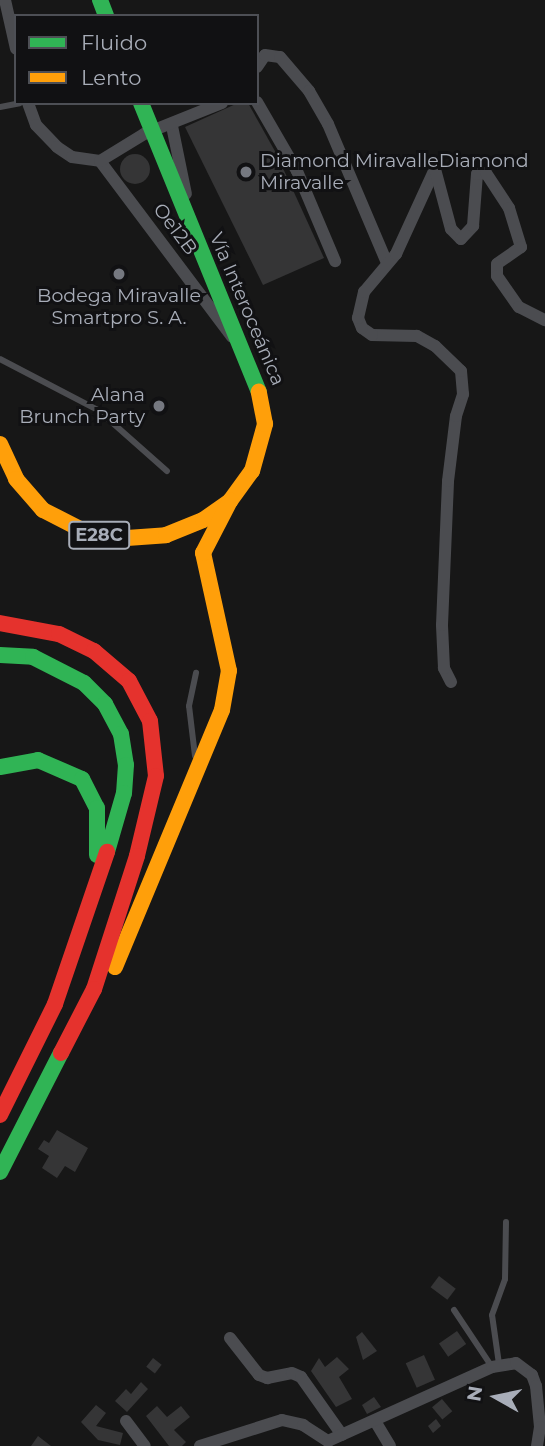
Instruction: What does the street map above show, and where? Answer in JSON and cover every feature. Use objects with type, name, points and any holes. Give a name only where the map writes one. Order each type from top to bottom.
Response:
[{"type":"main road","name":"Vía Interoceánica","points":[[0,444],[29,497],[60,522],[86,532],[127,538],[166,534],[203,520],[230,501],[251,471],[265,424],[257,381],[188,223],[142,105]]},
{"type":"main road","points":[[94,989],[117,964],[222,710],[229,671],[203,553],[230,501]]},
{"type":"main road","points":[[0,623],[59,634],[94,651],[129,681],[150,721],[156,776],[137,856],[94,989],[0,1172]]},
{"type":"main road","points":[[0,655],[33,657],[69,673],[105,704],[121,734],[126,765],[124,793],[91,909],[55,1004],[0,1115]]},
{"type":"main road","points":[[0,767],[24,760],[53,763],[76,775],[91,792],[99,827],[91,909]]},
{"type":"street","points":[[5,0],[14,40]]},
{"type":"street","points":[[259,64],[265,55],[280,57],[309,91],[328,124],[387,263]]},
{"type":"street","points":[[29,105],[36,125],[57,147],[72,157],[100,161],[152,130],[172,126],[218,105]]},
{"type":"street","points":[[259,105],[297,171],[335,261]]},
{"type":"street","points":[[172,126],[188,223]]},
{"type":"street","name":"Oe12B","points":[[100,161],[245,353]]},
{"type":"street","points":[[451,682],[442,657],[448,481],[464,384],[451,356],[435,345],[417,336],[372,335],[362,328],[359,303],[408,232],[435,169],[451,229],[461,239],[473,226],[481,171],[509,208],[521,247],[497,264],[497,276],[519,307],[545,320]]},
{"type":"street","points":[[230,1338],[259,1375],[267,1378],[292,1373],[301,1377],[342,1436]]},
{"type":"street","points":[[200,1446],[282,1420],[303,1425],[321,1439],[342,1436],[495,1365],[516,1363],[532,1375],[540,1404],[537,1446]]},
{"type":"street","points":[[375,1421],[390,1446]]},
{"type":"street","points":[[126,1422],[145,1446]]},
{"type":"lane","points":[[0,359],[99,410],[167,471]]},
{"type":"lane","points":[[196,673],[189,706],[196,772]]},
{"type":"lane","points":[[495,1365],[492,1315],[505,1279],[506,1222]]},
{"type":"lane","points":[[454,1310],[495,1365]]},
{"type":"building","points":[[234,105],[249,105],[276,153],[324,258],[263,285],[185,127]]},
{"type":"building","points":[[135,154],[141,155],[149,163],[149,175],[141,183],[135,184],[129,183],[121,175],[120,169],[121,163],[129,155]]},
{"type":"building","points":[[57,1130],[88,1148],[75,1172],[65,1166],[57,1178],[42,1168],[49,1156],[38,1149],[44,1140],[49,1143]]},
{"type":"building","points":[[439,1276],[456,1289],[447,1300],[431,1287]]},
{"type":"building","points":[[457,1331],[466,1344],[448,1357],[439,1344]]},
{"type":"building","points":[[362,1332],[377,1351],[363,1360],[356,1337]]},
{"type":"building","points":[[424,1355],[435,1380],[417,1388],[406,1363]]},
{"type":"building","points":[[337,1357],[349,1369],[339,1377],[352,1399],[336,1407],[311,1371],[319,1358],[325,1367]]},
{"type":"building","points":[[153,1358],[162,1365],[155,1373],[146,1367]]},
{"type":"building","points":[[141,1382],[148,1389],[127,1412],[115,1401],[126,1389],[131,1394]]},
{"type":"building","points":[[374,1397],[381,1407],[367,1414],[362,1405]]},
{"type":"building","points":[[442,1399],[452,1411],[442,1420],[432,1407]]},
{"type":"building","points":[[96,1405],[106,1413],[96,1426],[123,1433],[120,1445],[98,1440],[81,1422]]},
{"type":"building","points":[[157,1406],[167,1417],[181,1406],[190,1417],[174,1430],[186,1442],[182,1446],[169,1446],[146,1416]]},
{"type":"building","points":[[436,1419],[441,1426],[433,1433],[428,1426]]},
{"type":"building","points":[[38,1436],[51,1446],[31,1446]]},
{"type":"traffic: fast","points":[[100,0],[105,14]]},
{"type":"traffic: fast","points":[[142,105],[259,392]]},
{"type":"traffic: fast","points":[[0,655],[33,657],[84,683],[105,704],[121,734],[126,765],[124,793],[107,852]]},
{"type":"traffic: fast","points":[[0,767],[38,760],[82,779],[97,808],[97,855]]},
{"type":"traffic: fast","points":[[0,1172],[61,1053]]},
{"type":"traffic: slow","points":[[0,444],[16,479],[43,510],[86,532],[127,538],[166,535],[203,520],[230,501],[252,471],[265,424],[259,392]]},
{"type":"traffic: slow","points":[[115,967],[222,710],[229,671],[203,553],[230,501]]},
{"type":"traffic: jam","points":[[0,623],[59,634],[94,651],[129,681],[150,721],[156,776],[137,856],[94,989],[61,1053]]},
{"type":"traffic: jam","points":[[0,1115],[55,1004],[107,852]]},
{"type":"place","name":"Diamond MiravalleDiamond Miravalle","points":[[246,172]]},
{"type":"place","name":"Bodega Miravalle Smartpro S. A.","points":[[119,274]]},
{"type":"place","name":"Alana Brunch Party","points":[[159,406]]}]
